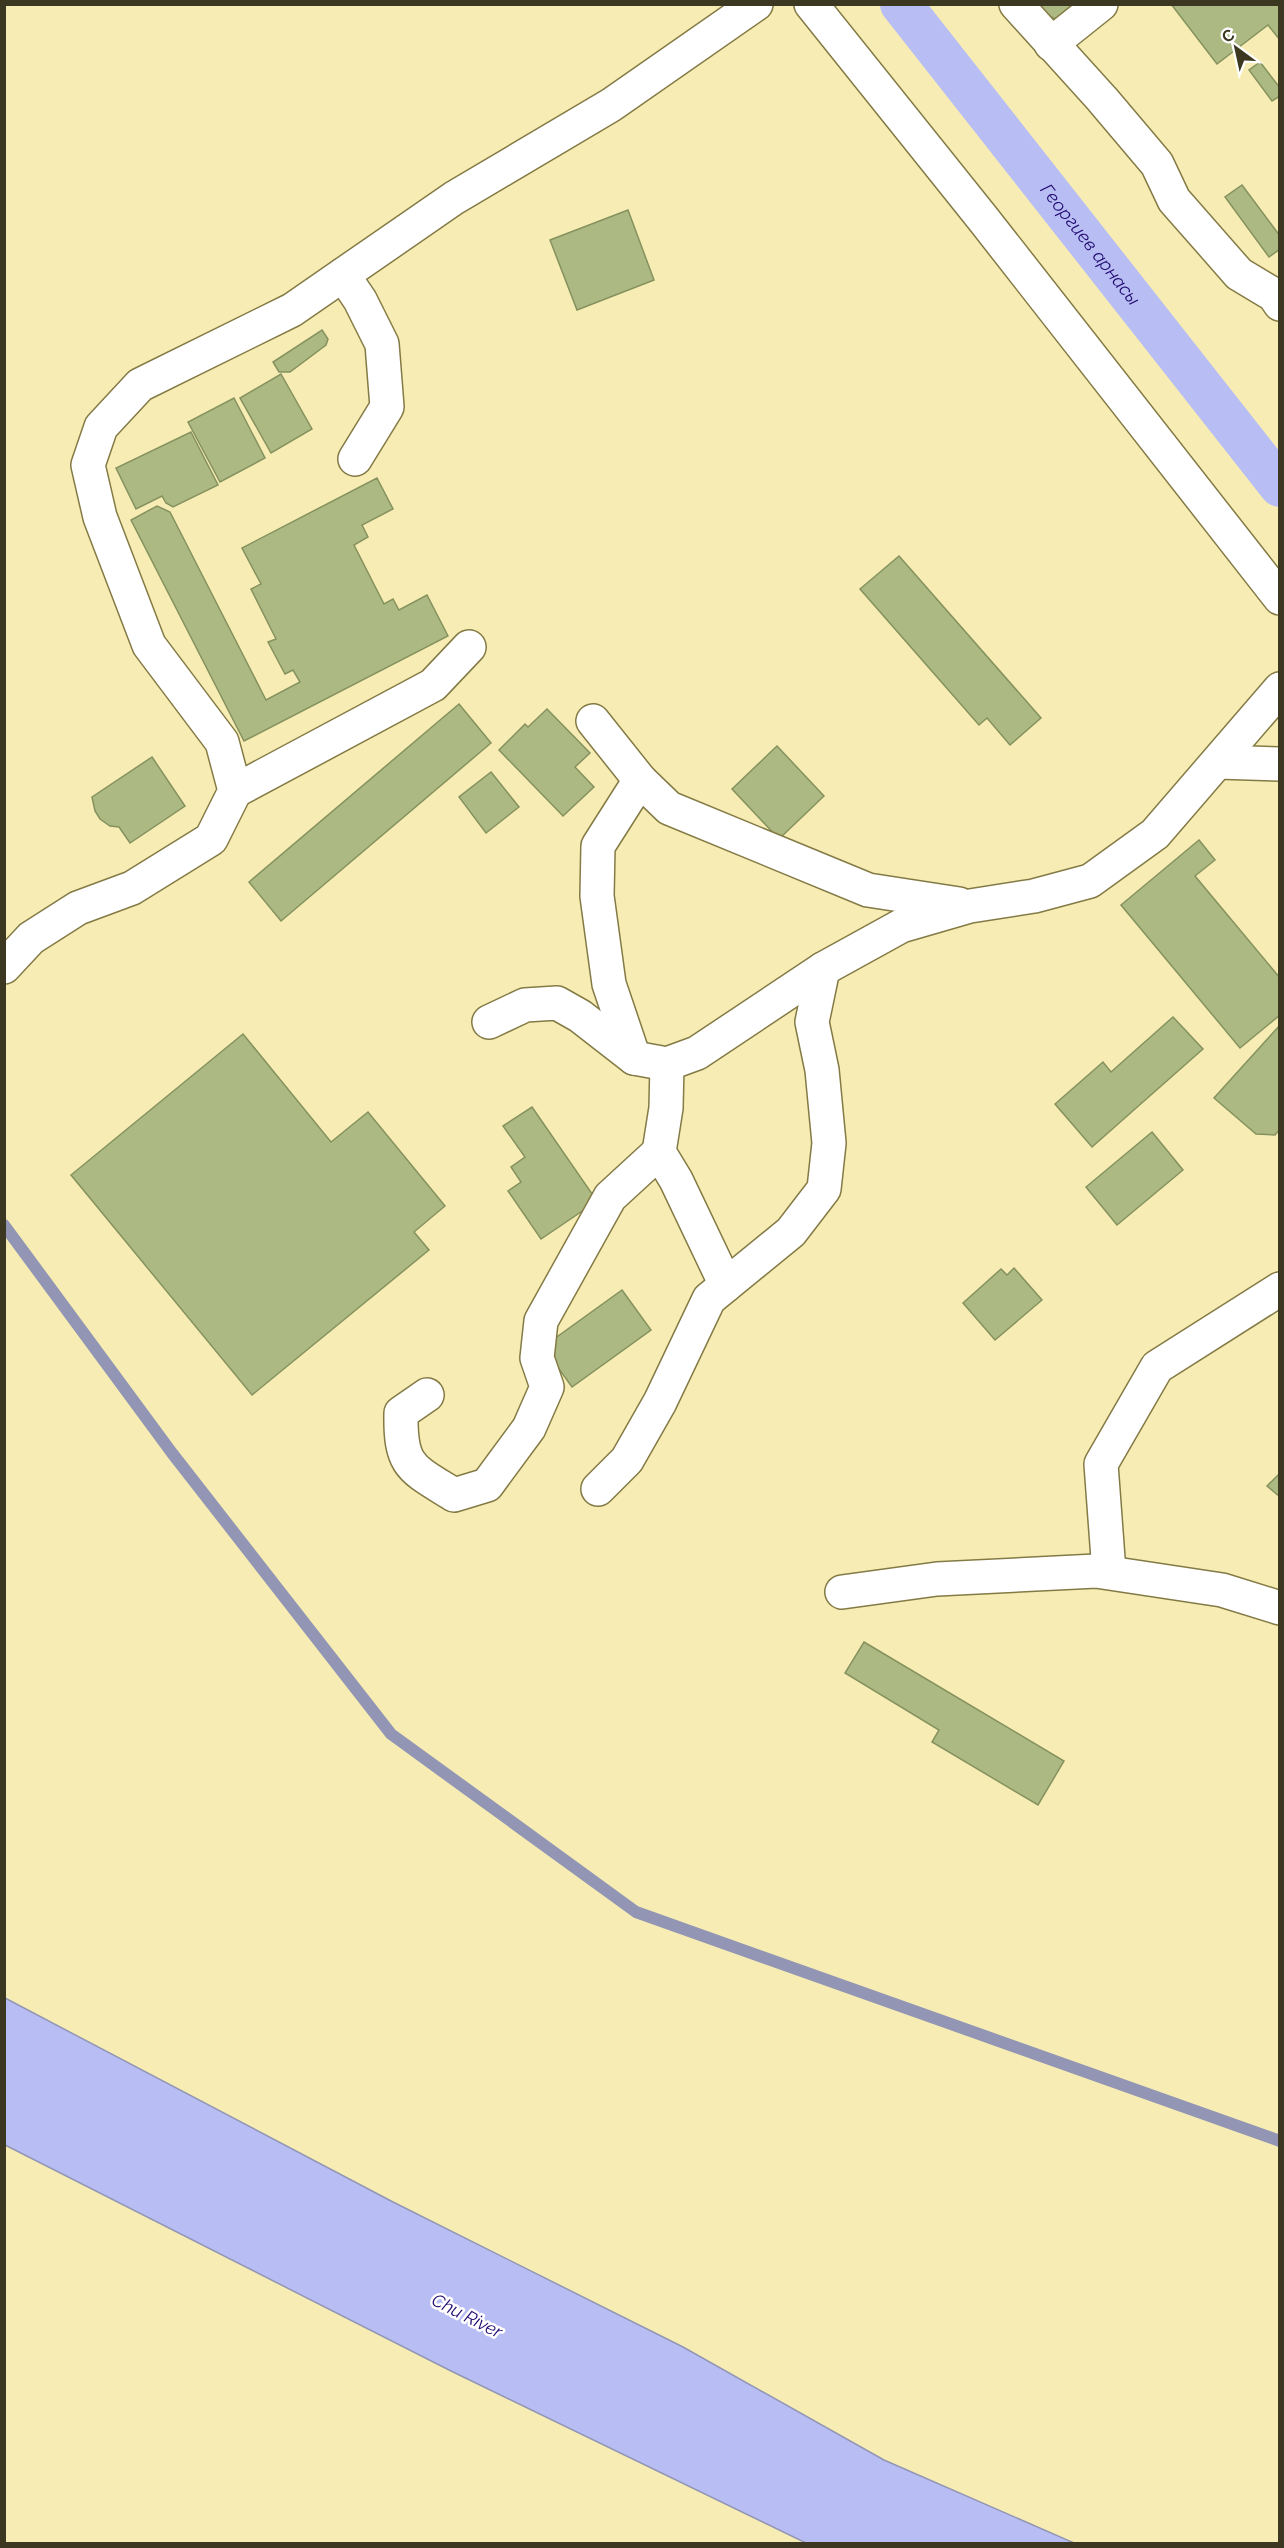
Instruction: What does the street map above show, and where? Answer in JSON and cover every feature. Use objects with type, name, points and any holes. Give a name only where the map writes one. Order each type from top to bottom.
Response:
[{"type":"street","points":[[236,791],[222,742],[149,645],[100,517],[88,465],[101,427],[140,386],[292,310],[454,198],[611,105],[756,4]]},
{"type":"street","points":[[811,4],[984,220],[1280,598]]},
{"type":"street","points":[[1016,4],[1157,164],[1174,200],[1239,274],[1274,295],[1280,304]]},
{"type":"street","points":[[1051,44],[1101,4]]},
{"type":"street","points":[[343,275],[360,300],[382,344],[387,408],[355,459]]},
{"type":"street","points":[[4,967],[31,938],[78,908],[132,888],[211,839],[236,791],[433,685],[469,647]]},
{"type":"street","points":[[489,1022],[525,1005],[557,1003],[580,1016],[634,1058],[667,1064],[697,1053],[823,969],[901,926],[970,906],[1034,896],[1090,881],[1155,834],[1280,689]]},
{"type":"street","points":[[593,721],[640,780],[669,808],[868,890],[970,906]]},
{"type":"street","points":[[1218,762],[1280,764]]},
{"type":"street","points":[[634,1058],[609,984],[597,896],[597,876],[598,846],[640,780]]},
{"type":"street","points":[[598,1490],[627,1460],[660,1402],[709,1299],[791,1232],[824,1189],[829,1143],[822,1070],[812,1022],[823,969]]},
{"type":"street","points":[[427,1395],[401,1413],[400,1443],[413,1469],[454,1495],[487,1485],[529,1428],[547,1388],[537,1358],[541,1321],[610,1197],[659,1152],[666,1108],[667,1064]]},
{"type":"street","points":[[659,1152],[676,1180],[726,1285]]},
{"type":"street","points":[[1109,1572],[1101,1464],[1157,1367],[1280,1289]]},
{"type":"street","points":[[842,1592],[937,1579],[1096,1570],[1222,1590],[1280,1608]]},
{"type":"water","name":"Chu River","points":[[5,1998],[393,2202],[683,2347],[884,2460],[1074,2543],[806,2543],[451,2371],[5,2145]]},
{"type":"building","points":[[1039,4],[1079,4],[1059,20],[1048,16]]},
{"type":"building","points":[[1171,4],[1280,4],[1280,40],[1268,25],[1217,64]]},
{"type":"building","points":[[1260,62],[1280,88],[1280,96],[1272,101],[1249,70]]},
{"type":"building","points":[[1242,185],[1280,236],[1280,249],[1269,257],[1225,197]]},
{"type":"building","points":[[628,210],[654,280],[577,310],[550,240]]},
{"type":"building","points":[[322,330],[328,339],[326,345],[290,372],[279,372],[273,362]]},
{"type":"building","points":[[281,374],[312,429],[271,453],[240,398]]},
{"type":"building","points":[[234,398],[265,458],[220,482],[188,422]]},
{"type":"building","points":[[191,432],[218,485],[173,507],[166,503],[162,496],[136,509],[116,468]]},
{"type":"building","points":[[377,478],[393,509],[362,525],[368,537],[354,545],[384,604],[393,599],[399,610],[427,595],[448,636],[244,741],[131,520],[157,506],[170,512],[266,700],[300,682],[293,670],[285,674],[268,642],[276,639],[251,589],[261,584],[242,548]]},
{"type":"building","points":[[899,556],[1041,718],[1010,745],[987,718],[979,725],[860,589]]},
{"type":"building","points":[[459,704],[491,743],[281,921],[249,882]]},
{"type":"building","points":[[547,709],[590,753],[575,767],[594,787],[563,816],[499,750],[525,724],[528,727]]},
{"type":"building","points":[[777,746],[824,796],[779,839],[732,789]]},
{"type":"building","points":[[152,757],[185,806],[130,843],[119,827],[110,826],[100,819],[95,811],[92,797]]},
{"type":"building","points":[[491,772],[519,807],[486,833],[459,797]]},
{"type":"building","points":[[1199,840],[1215,860],[1195,876],[1280,978],[1280,1015],[1240,1048],[1121,905]]},
{"type":"building","points":[[1173,1017],[1203,1049],[1092,1147],[1055,1104],[1103,1062],[1111,1072]]},
{"type":"building","points":[[1280,1025],[1280,1129],[1275,1135],[1256,1134],[1214,1098]]},
{"type":"building","points":[[243,1034],[331,1142],[368,1112],[445,1206],[414,1232],[429,1250],[252,1395],[71,1175]]},
{"type":"building","points":[[532,1107],[597,1201],[541,1239],[508,1191],[521,1182],[511,1167],[525,1157],[503,1126]]},
{"type":"building","points":[[1152,1132],[1183,1170],[1117,1225],[1086,1187]]},
{"type":"building","points":[[1014,1268],[1042,1300],[995,1340],[963,1303],[1001,1269],[1007,1275]]},
{"type":"building","points":[[622,1290],[651,1330],[572,1387],[543,1347]]},
{"type":"building","points":[[1280,1473],[1280,1497],[1267,1486]]},
{"type":"building","points":[[864,1642],[1064,1761],[1038,1805],[932,1742],[939,1730],[845,1673]]},
{"type":"waterway","name":"Георгиев арнасы","points":[[901,4],[1280,486]]},
{"type":"waterway","points":[[4,1225],[172,1453],[391,1734],[636,1912],[1280,2141]]}]
